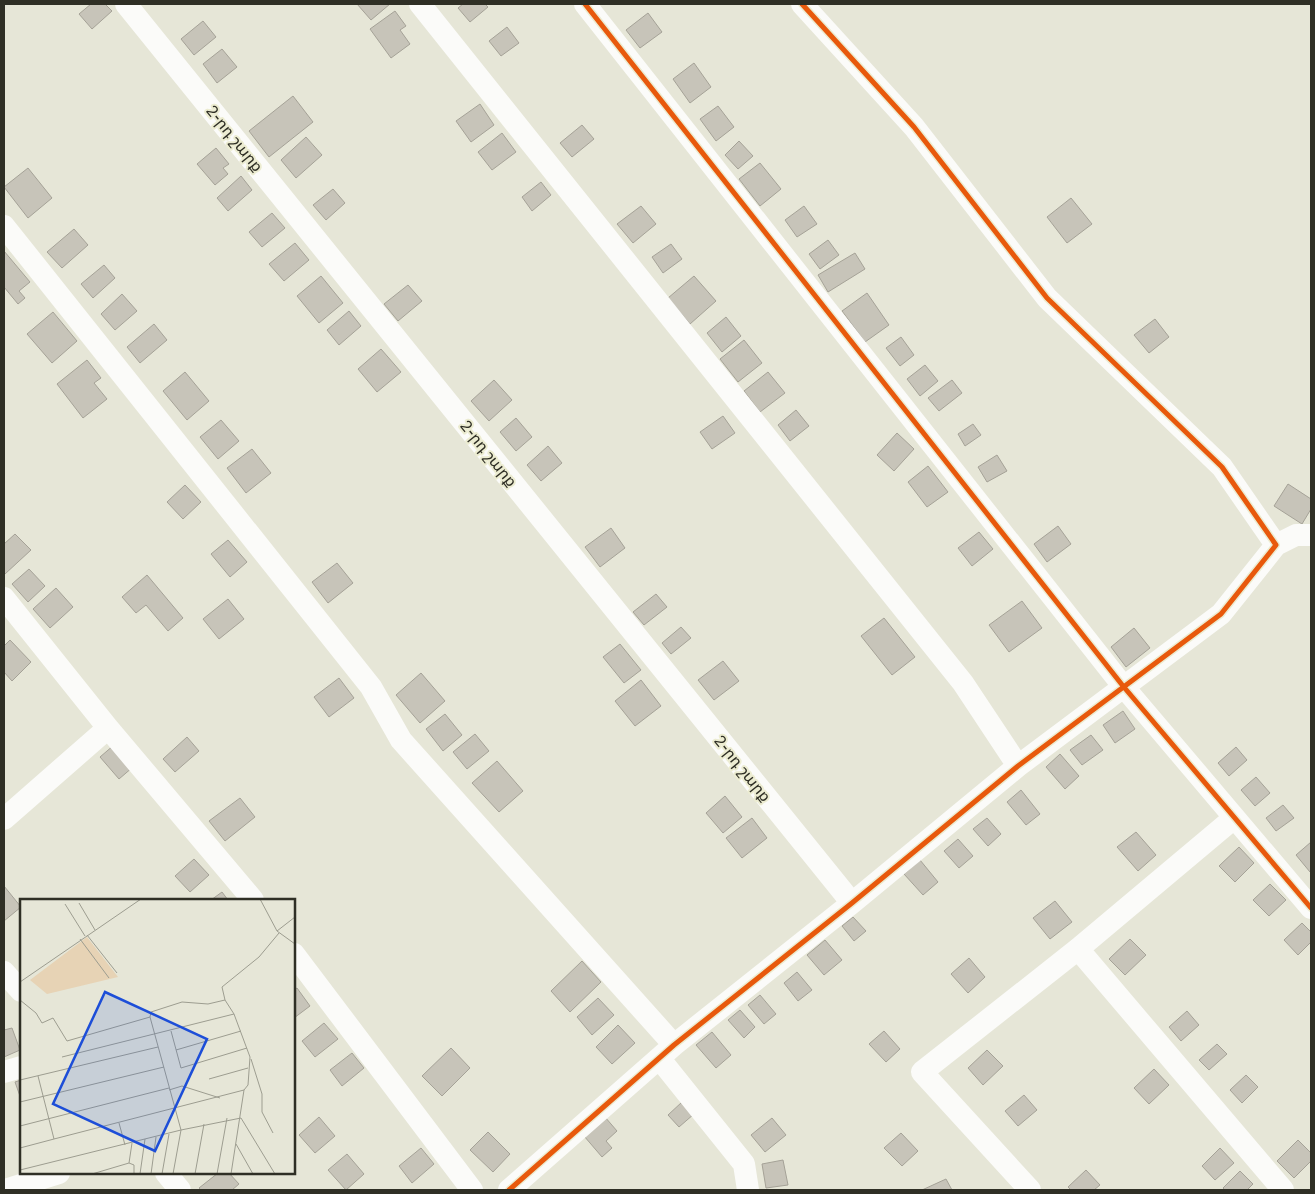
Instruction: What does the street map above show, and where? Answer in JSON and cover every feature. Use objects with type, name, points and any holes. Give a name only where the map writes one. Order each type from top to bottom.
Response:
[{"type":"street","name":"2-րդ շարք","points":[[126,4],[852,903]]},
{"type":"street","points":[[420,4],[963,683],[1018,766]]},
{"type":"street","points":[[585,4],[1124,686],[1311,908]]},
{"type":"street","points":[[802,4],[914,127],[1047,298],[1222,467],[1276,545]]},
{"type":"street","points":[[4,226],[371,687],[401,740],[666,1051],[744,1164],[748,1190]]},
{"type":"street","points":[[509,1190],[666,1051],[852,903],[1018,766],[1222,614],[1276,545],[1296,535],[1311,535]]},
{"type":"street","points":[[4,598],[108,728],[252,899]]},
{"type":"street","points":[[4,819],[108,728]]},
{"type":"street","points":[[1030,1190],[922,1072],[1078,949],[1234,818]]},
{"type":"street","points":[[1078,949],[1283,1190]]},
{"type":"street","points":[[295,955],[472,1190]]},
{"type":"street","points":[[4,972],[20,991]]},
{"type":"street","points":[[4,1072],[20,1067]]},
{"type":"street","points":[[5,1190],[56,1174]]},
{"type":"street","points":[[167,1174],[180,1190]]},
{"type":"building","points":[[91,4],[105,4],[112,11],[92,29],[79,14]]},
{"type":"building","points":[[357,4],[390,4],[371,20]]},
{"type":"building","points":[[463,4],[485,4],[488,7],[470,22],[458,8]]},
{"type":"building","points":[[395,11],[406,26],[400,30],[410,44],[391,58],[370,29]]},
{"type":"building","points":[[648,13],[662,32],[640,48],[626,30]]},
{"type":"building","points":[[203,21],[216,37],[194,55],[181,39]]},
{"type":"building","points":[[507,27],[519,43],[501,56],[489,41]]},
{"type":"building","points":[[222,49],[237,67],[217,83],[203,64]]},
{"type":"building","points":[[694,63],[711,87],[690,103],[673,79]]},
{"type":"building","points":[[293,96],[313,122],[269,157],[249,131]]},
{"type":"building","points":[[480,104],[494,125],[471,142],[456,121]]},
{"type":"building","points":[[718,106],[734,127],[716,141],[700,119]]},
{"type":"building","points":[[582,125],[594,139],[572,157],[560,143]]},
{"type":"building","points":[[502,133],[516,152],[492,170],[478,152]]},
{"type":"building","points":[[306,137],[322,155],[296,178],[281,160]]},
{"type":"building","points":[[739,141],[753,156],[738,169],[725,155]]},
{"type":"building","points":[[216,148],[229,164],[223,168],[228,174],[215,185],[197,164]]},
{"type":"building","points":[[760,163],[781,189],[760,206],[739,179]]},
{"type":"building","points":[[28,168],[52,198],[28,218],[4,187]]},
{"type":"building","points":[[241,176],[252,190],[228,211],[217,198]]},
{"type":"building","points":[[541,182],[551,195],[532,211],[522,197]]},
{"type":"building","points":[[333,189],[345,203],[326,220],[313,205]]},
{"type":"building","points":[[1071,198],[1092,224],[1067,243],[1047,217]]},
{"type":"building","points":[[641,206],[656,224],[633,243],[617,224]]},
{"type":"building","points":[[804,206],[817,224],[797,237],[785,220]]},
{"type":"building","points":[[272,213],[285,228],[262,247],[249,232]]},
{"type":"building","points":[[74,229],[88,245],[62,268],[47,252]]},
{"type":"building","points":[[828,240],[839,255],[820,269],[809,254]]},
{"type":"building","points":[[295,243],[309,260],[284,281],[269,264]]},
{"type":"building","points":[[671,244],[682,259],[663,273],[652,257]]},
{"type":"building","points":[[4,251],[30,282],[19,291],[25,298],[18,304],[4,287]]},
{"type":"building","points":[[855,253],[865,269],[828,292],[818,275]]},
{"type":"building","points":[[104,265],[115,278],[93,298],[81,284]]},
{"type":"building","points":[[321,276],[343,303],[319,323],[297,296]]},
{"type":"building","points":[[694,276],[716,301],[690,324],[668,298]]},
{"type":"building","points":[[408,285],[422,301],[398,321],[384,304]]},
{"type":"building","points":[[867,293],[889,325],[865,342],[842,311]]},
{"type":"building","points":[[122,294],[137,311],[115,330],[101,314]]},
{"type":"building","points":[[349,311],[361,326],[339,345],[327,330]]},
{"type":"building","points":[[53,312],[77,341],[52,363],[27,334]]},
{"type":"building","points":[[726,317],[741,336],[722,352],[707,333]]},
{"type":"building","points":[[1155,319],[1169,337],[1149,353],[1134,335]]},
{"type":"building","points":[[154,324],[167,340],[140,363],[127,347]]},
{"type":"building","points":[[901,337],[914,355],[900,366],[886,348]]},
{"type":"building","points":[[744,340],[762,363],[738,382],[720,359]]},
{"type":"building","points":[[381,349],[401,372],[377,392],[358,369]]},
{"type":"building","points":[[87,360],[101,378],[94,383],[107,399],[83,418],[57,384]]},
{"type":"building","points":[[925,365],[938,381],[920,396],[907,379]]},
{"type":"building","points":[[185,372],[209,401],[187,420],[163,391]]},
{"type":"building","points":[[768,372],[785,393],[760,412],[744,391]]},
{"type":"building","points":[[494,380],[512,400],[489,421],[471,401]]},
{"type":"building","points":[[952,380],[962,393],[939,411],[928,398]]},
{"type":"building","points":[[796,410],[809,426],[790,441],[778,425]]},
{"type":"building","points":[[723,416],[735,433],[712,449],[700,432]]},
{"type":"building","points":[[516,418],[532,437],[516,451],[500,432]]},
{"type":"building","points":[[221,420],[239,441],[218,459],[200,437]]},
{"type":"building","points":[[973,424],[981,435],[965,446],[958,434]]},
{"type":"building","points":[[897,433],[914,449],[894,471],[877,455]]},
{"type":"building","points":[[548,446],[562,463],[541,481],[527,465]]},
{"type":"building","points":[[252,449],[271,473],[246,493],[227,468]]},
{"type":"building","points":[[997,455],[1007,471],[987,482],[978,467]]},
{"type":"building","points":[[928,466],[948,492],[927,507],[908,482]]},
{"type":"building","points":[[1288,484],[1311,499],[1311,509],[1302,524],[1274,506]]},
{"type":"building","points":[[185,485],[201,502],[183,519],[167,502]]},
{"type":"building","points":[[1058,526],[1071,544],[1047,562],[1034,544]]},
{"type":"building","points":[[611,528],[625,548],[600,567],[585,547]]},
{"type":"building","points":[[979,532],[993,549],[972,566],[958,548]]},
{"type":"building","points":[[15,534],[31,550],[5,574],[4,544]]},
{"type":"building","points":[[228,540],[247,562],[230,577],[211,554]]},
{"type":"building","points":[[337,563],[353,583],[328,603],[312,582]]},
{"type":"building","points":[[29,569],[45,586],[28,602],[12,584]]},
{"type":"building","points":[[147,575],[183,618],[168,631],[146,605],[136,613],[122,597]]},
{"type":"building","points":[[56,588],[73,607],[50,628],[33,609]]},
{"type":"building","points":[[656,594],[667,607],[644,625],[633,612]]},
{"type":"building","points":[[228,599],[244,619],[219,639],[203,619]]},
{"type":"building","points":[[1022,601],[1042,628],[1009,652],[989,625]]},
{"type":"building","points":[[884,618],[915,657],[892,675],[861,636]]},
{"type":"building","points":[[681,627],[691,638],[671,654],[662,643]]},
{"type":"building","points":[[1134,628],[1150,648],[1126,667],[1111,647]]},
{"type":"building","points":[[10,640],[31,662],[12,681],[4,672],[4,646]]},
{"type":"building","points":[[620,644],[641,670],[624,683],[603,657]]},
{"type":"building","points":[[723,661],[739,681],[714,700],[698,680]]},
{"type":"building","points":[[421,673],[445,701],[420,723],[396,695]]},
{"type":"building","points":[[339,678],[354,698],[329,717],[314,697]]},
{"type":"building","points":[[641,680],[661,706],[635,726],[615,701]]},
{"type":"building","points":[[1123,711],[1135,729],[1115,743],[1103,725]]},
{"type":"building","points":[[445,714],[462,735],[443,751],[426,729]]},
{"type":"building","points":[[475,734],[489,751],[467,769],[453,752]]},
{"type":"building","points":[[1091,735],[1103,750],[1082,765],[1070,750]]},
{"type":"building","points":[[187,737],[199,751],[175,772],[163,759]]},
{"type":"building","points":[[114,745],[133,767],[119,779],[100,757]]},
{"type":"building","points":[[1236,747],[1247,760],[1229,776],[1218,763]]},
{"type":"building","points":[[1060,754],[1079,776],[1065,789],[1046,767]]},
{"type":"building","points":[[497,761],[523,791],[499,812],[472,783]]},
{"type":"building","points":[[1256,777],[1270,793],[1255,806],[1241,790]]},
{"type":"building","points":[[1021,790],[1040,814],[1026,825],[1007,802]]},
{"type":"building","points":[[725,796],[742,817],[723,833],[706,813]]},
{"type":"building","points":[[240,798],[255,817],[225,841],[209,821]]},
{"type":"building","points":[[1283,805],[1294,818],[1276,831],[1266,818]]},
{"type":"building","points":[[752,818],[767,838],[742,858],[726,838]]},
{"type":"building","points":[[987,818],[1001,834],[988,846],[973,829]]},
{"type":"building","points":[[1136,832],[1156,855],[1138,871],[1117,847]]},
{"type":"building","points":[[958,839],[973,856],[959,868],[944,851]]},
{"type":"building","points":[[1311,842],[1311,871],[1310,872],[1296,855]]},
{"type":"building","points":[[1239,847],[1254,863],[1235,882],[1219,866]]},
{"type":"building","points":[[194,859],[209,875],[190,892],[175,876]]},
{"type":"building","points":[[920,860],[938,882],[923,895],[904,874]]},
{"type":"building","points":[[1270,884],[1286,900],[1269,916],[1253,900]]},
{"type":"building","points":[[4,886],[20,908],[4,921]]},
{"type":"building","points":[[222,892],[227,899],[212,899]]},
{"type":"building","points":[[1055,901],[1072,922],[1050,939],[1033,918]]},
{"type":"building","points":[[853,917],[866,931],[854,941],[842,926]]},
{"type":"building","points":[[1302,923],[1311,932],[1311,942],[1298,955],[1284,940]]},
{"type":"building","points":[[1130,939],[1146,955],[1125,975],[1109,959]]},
{"type":"building","points":[[825,940],[842,960],[824,975],[807,955]]},
{"type":"building","points":[[969,958],[985,977],[968,993],[951,974]]},
{"type":"building","points":[[582,961],[601,982],[570,1012],[551,991]]},
{"type":"building","points":[[797,972],[812,990],[798,1001],[784,983]]},
{"type":"building","points":[[297,988],[310,1006],[295,1017],[295,989]]},
{"type":"building","points":[[760,995],[776,1014],[764,1024],[748,1005]]},
{"type":"building","points":[[598,998],[614,1015],[592,1035],[577,1017]]},
{"type":"building","points":[[740,1010],[755,1027],[744,1038],[728,1020]]},
{"type":"building","points":[[1187,1011],[1199,1025],[1181,1041],[1169,1027]]},
{"type":"building","points":[[324,1023],[338,1039],[315,1057],[302,1041]]},
{"type":"building","points":[[618,1025],[635,1043],[612,1064],[596,1047]]},
{"type":"building","points":[[12,1028],[20,1050],[4,1057],[4,1030]]},
{"type":"building","points":[[884,1031],[900,1049],[886,1062],[869,1044]]},
{"type":"building","points":[[712,1032],[731,1055],[716,1068],[696,1045]]},
{"type":"building","points":[[1217,1044],[1227,1054],[1209,1070],[1199,1060]]},
{"type":"building","points":[[451,1048],[470,1068],[442,1096],[422,1076]]},
{"type":"building","points":[[987,1050],[1003,1066],[983,1085],[968,1068]]},
{"type":"building","points":[[352,1053],[364,1068],[342,1086],[330,1070]]},
{"type":"building","points":[[1154,1069],[1169,1085],[1149,1104],[1134,1088]]},
{"type":"building","points":[[1246,1075],[1258,1087],[1242,1103],[1230,1090]]},
{"type":"building","points":[[20,1080],[20,1096],[15,1082]]},
{"type":"building","points":[[1024,1095],[1037,1110],[1018,1126],[1005,1111]]},
{"type":"building","points":[[682,1102],[694,1114],[679,1127],[668,1115]]},
{"type":"building","points":[[319,1117],[335,1136],[315,1153],[299,1135]]},
{"type":"building","points":[[605,1117],[617,1131],[606,1141],[612,1148],[602,1157],[584,1136]]},
{"type":"building","points":[[772,1118],[786,1135],[765,1152],[751,1135]]},
{"type":"building","points":[[488,1132],[510,1154],[493,1172],[470,1150]]},
{"type":"building","points":[[901,1133],[918,1151],[902,1166],[884,1148]]},
{"type":"building","points":[[1298,1140],[1311,1153],[1311,1161],[1294,1178],[1277,1161]]},
{"type":"building","points":[[421,1148],[434,1164],[412,1183],[399,1166]]},
{"type":"building","points":[[1220,1148],[1234,1163],[1215,1180],[1202,1166]]},
{"type":"building","points":[[347,1154],[364,1174],[346,1190],[328,1170]]},
{"type":"building","points":[[783,1160],[788,1185],[766,1188],[762,1164]]},
{"type":"building","points":[[1086,1170],[1100,1185],[1094,1190],[1071,1190],[1068,1187]]},
{"type":"building","points":[[1240,1171],[1253,1184],[1247,1190],[1225,1190],[1223,1188]]},
{"type":"building","points":[[217,1174],[230,1174],[239,1184],[232,1190],[201,1190],[199,1188]]},
{"type":"building","points":[[946,1179],[952,1190],[922,1190]]},
{"type":"cycle path","points":[[585,4],[1123,686],[1311,908]]},
{"type":"cycle path","points":[[509,1190],[674,1045],[852,903],[1018,766],[1221,614],[1276,545],[1222,467],[1047,298],[914,127],[802,4]]}]
